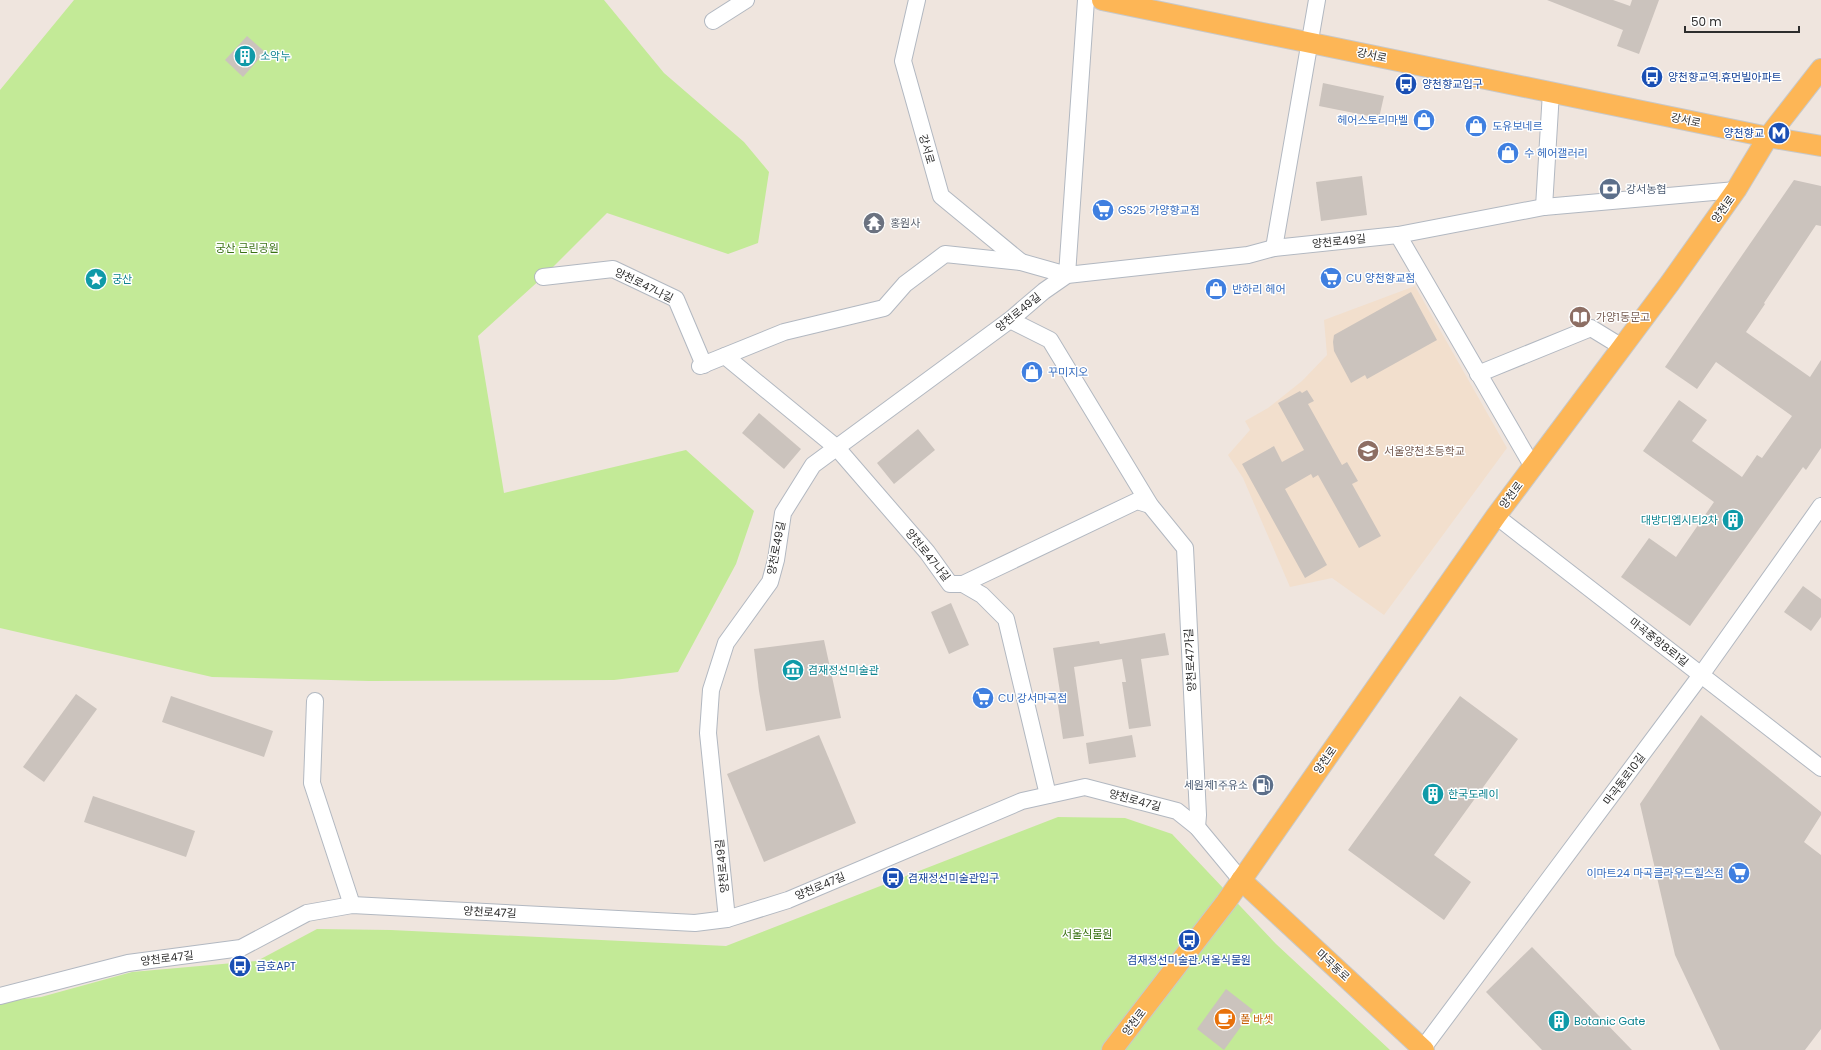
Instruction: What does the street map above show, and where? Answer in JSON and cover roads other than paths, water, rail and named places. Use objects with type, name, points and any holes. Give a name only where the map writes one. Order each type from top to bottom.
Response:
[{"type":"main road","name":"강서로","points":[[1102,0],[1144,4],[1311,42],[1768,137],[1821,146]]},
{"type":"main road","name":"양천로","points":[[1112,1050],[1163,986],[1242,880],[1496,516],[1622,347],[1736,190],[1768,137],[1821,69]]},
{"type":"main road","name":"마곡동로","points":[[1242,880],[1423,1049]]},
{"type":"street","points":[[713,21],[746,0]]},
{"type":"street","name":"강서로","points":[[917,0],[903,61],[941,196],[1021,262]]},
{"type":"street","points":[[1067,275],[1086,0]]},
{"type":"street","points":[[1274,248],[1311,42],[1317,0]]},
{"type":"street","points":[[1544,206],[1550,92]]},
{"type":"street","name":"양천로49길","points":[[727,919],[708,733],[711,690],[726,643],[770,582],[776,560],[783,513],[813,465],[1010,320],[1044,291],[1067,275],[1248,255],[1274,248],[1398,235],[1544,206],[1736,190]]},
{"type":"street","points":[[1398,235],[1533,467]]},
{"type":"street","name":"양천로47나길","points":[[543,277],[613,269],[676,299],[702,365],[784,332],[884,308],[904,284],[946,254],[1021,262],[1067,275]]},
{"type":"street","name":"양천로47가길","points":[[1010,320],[1050,340],[1150,505],[1185,548],[1198,815],[1197,827]]},
{"type":"street","points":[[1478,374],[1591,328],[1622,347]]},
{"type":"street","name":"양천로47나길","points":[[725,356],[837,448],[928,552],[950,584],[963,584],[982,595],[1006,618],[1048,794]]},
{"type":"street","points":[[963,584],[1137,500],[1150,505]]},
{"type":"street","name":"마곡동로10길","points":[[1423,1049],[1701,675],[1820,511]]},
{"type":"street","name":"마곡중앙8로1길","points":[[1496,516],[1821,768]]},
{"type":"street","points":[[315,701],[312,783],[352,905]]},
{"type":"street","name":"양천로47길","points":[[0,996],[128,963],[241,948],[307,913],[352,905],[695,923],[727,919],[788,900],[1022,801],[1085,787],[1177,811],[1197,827],[1242,880]]},
{"type":"place","name":"소악누","points":[[245,56]]},
{"type":"place","name":"양천향교역.휴먼빌아파트","points":[[1652,77]]},
{"type":"place","name":"양천향교입구","points":[[1406,84]]},
{"type":"place","name":"헤어스토리마벨","points":[[1424,120]]},
{"type":"place","name":"도유보네르","points":[[1476,126]]},
{"type":"place","name":"양천향교","points":[[1779,133]]},
{"type":"place","name":"수 헤어갤러리","points":[[1508,153]]},
{"type":"place","name":"강서농협","points":[[1610,189]]},
{"type":"place","name":"GS25 가양향교점","points":[[1103,210]]},
{"type":"place","name":"홍원사","points":[[874,223]]},
{"type":"place","name":"CU 양천향교점","points":[[1331,278]]},
{"type":"place","name":"궁산","points":[[96,279]]},
{"type":"place","name":"반하리 헤어","points":[[1216,289]]},
{"type":"place","name":"가양1동문고","points":[[1580,317]]},
{"type":"place","name":"꾸미지오","points":[[1032,372]]},
{"type":"place","name":"서울양천초등학교","points":[[1368,451]]},
{"type":"place","name":"대방디엠시티2차","points":[[1733,520]]},
{"type":"place","name":"겸재정선미술관","points":[[793,670]]},
{"type":"place","name":"CU 강서마곡점","points":[[983,698]]},
{"type":"place","name":"세원제1주유소","points":[[1263,785]]},
{"type":"place","name":"한국도레이","points":[[1433,794]]},
{"type":"place","name":"이마트24 마곡클라우드힐스점","points":[[1739,873]]},
{"type":"place","name":"겸재정선미술관입구","points":[[893,878]]},
{"type":"place","name":"겸재정선미술관.서울식물원","points":[[1189,940]]},
{"type":"place","name":"금호APT","points":[[240,966]]},
{"type":"place","name":"폴 바셋","points":[[1225,1019]]},
{"type":"place","name":"Botanic Gate","points":[[1559,1021]]},
{"type":"park label","name":"궁산 근린공원","points":[[247,248]]},
{"type":"park label","name":"서울식물원","points":[[1087,934]]}]
